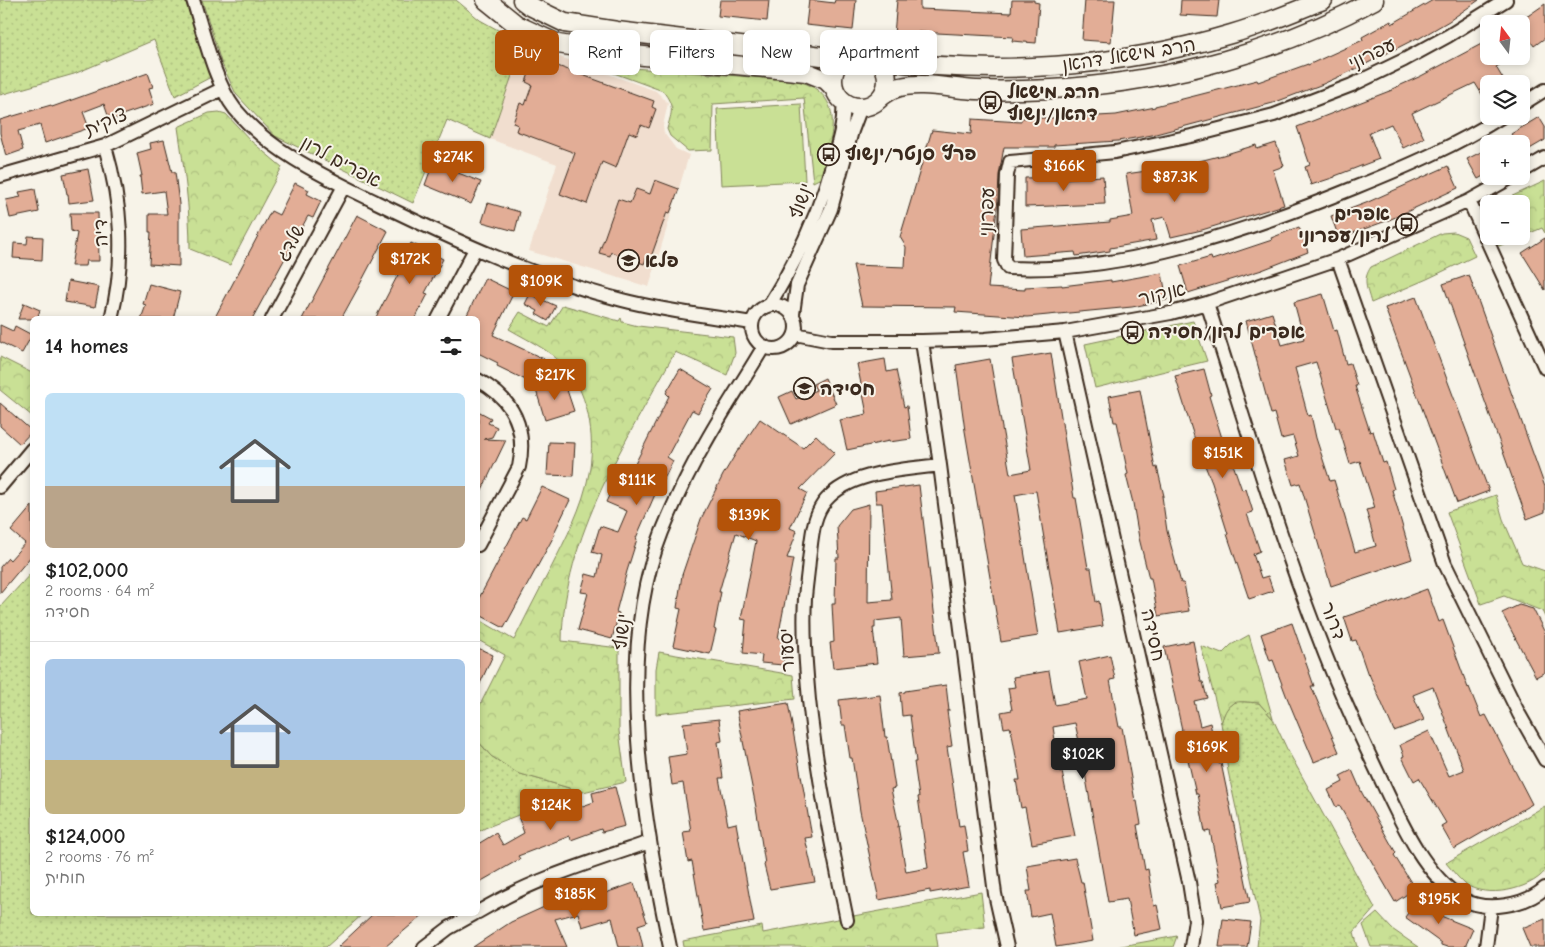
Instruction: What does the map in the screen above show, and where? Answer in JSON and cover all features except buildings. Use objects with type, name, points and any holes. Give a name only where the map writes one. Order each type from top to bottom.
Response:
[{"type":"street","name":"אפרים לרון","points":[[193,0],[222,89],[235,109],[269,140],[292,157],[344,186],[475,249],[542,276],[622,300],[664,309],[752,323]]},
{"type":"street","points":[[486,0],[517,25],[558,44],[614,53],[806,72],[826,80],[848,105],[861,107],[872,104],[881,97],[886,86],[886,75]]},
{"type":"street","points":[[522,0],[530,6],[565,23],[820,56]]},
{"type":"street","name":"הרב מישאל דהאן","points":[[937,66],[1015,68],[1124,59],[1183,47],[1232,34],[1323,0]]},
{"type":"street","name":"הרב מישאל דהאן","points":[[881,97],[894,89],[919,86],[1015,90],[1067,88],[1127,81],[1188,69],[1239,56],[1295,36],[1345,16],[1374,0]]},
{"type":"street","name":"עפרוני","points":[[1486,125],[1406,167],[1304,209],[1162,252],[1072,267],[1008,268],[1004,260],[1007,174],[1010,162],[1115,152],[1196,135],[1274,115],[1352,85],[1404,60],[1448,36],[1506,0]]},
{"type":"street","points":[[833,75],[832,79],[838,95]]},
{"type":"street","name":"צוקית","points":[[0,176],[105,146],[222,89]]},
{"type":"street","points":[[1530,99],[1545,90]]},
{"type":"street","name":"ינשוף","points":[[769,305],[783,284],[820,206],[841,134],[843,121],[838,95]]},
{"type":"street","name":"ינשוף","points":[[793,314],[797,285],[830,209],[852,131],[861,107]]},
{"type":"street","name":"דיה","points":[[105,146],[118,204],[121,235],[120,264],[112,316]]},
{"type":"street","points":[[1530,167],[1545,158]]},
{"type":"street","name":"אנקור","points":[[795,334],[831,341],[985,339],[1065,332],[1171,313],[1208,303],[1338,259],[1469,201],[1498,185]]},
{"type":"street","name":"שלדג","points":[[274,316],[344,186]]},
{"type":"street","points":[[1469,201],[1545,368]]},
{"type":"street","points":[[440,316],[475,249]]},
{"type":"street","points":[[1338,259],[1446,564],[1519,714],[1545,760]]},
{"type":"street","name":"דרור","points":[[1208,303],[1320,643],[1395,810],[1431,870],[1465,900],[1491,907],[1515,904],[1538,894],[1545,888]]},
{"type":"street","points":[[769,305],[782,306],[793,314],[796,320],[795,334],[788,344],[782,348],[776,349],[764,346],[754,336],[752,323],[758,312],[769,305]]},
{"type":"street","name":"חסידה","points":[[1065,332],[1189,882],[1195,920],[1191,947]]},
{"type":"street","points":[[922,341],[940,465],[995,894],[1007,947]]},
{"type":"street","name":"ינשוף","points":[[670,947],[650,842],[637,729],[638,652],[646,588],[662,533],[688,474],[764,346]]},
{"type":"street","points":[[480,381],[501,396],[511,410],[518,424],[521,439],[521,456],[519,468],[480,541]]},
{"type":"street","points":[[0,487],[30,451]]},
{"type":"street","name":"יסעור","points":[[847,920],[826,820],[815,750],[805,660],[805,597],[814,523],[820,508],[827,498],[840,488],[855,481],[875,474],[940,465]]},
{"type":"street","points":[[480,911],[512,893],[555,874],[650,842]]},
{"type":"street","points":[[1486,947],[1491,907]]},
{"type":"street","points":[[424,947],[449,928],[470,916]]},
{"type":"shaded area","points":[[559,57],[569,60],[569,75],[611,75],[656,91],[668,103],[663,126],[664,133],[676,149],[689,155],[649,287],[529,251],[557,164],[490,139],[512,75],[559,75]]},
{"type":"green space","points":[[0,0],[185,0],[211,77],[175,96],[154,40],[74,74],[0,95]]},
{"type":"green space","points":[[202,0],[456,0],[480,20],[498,30],[495,30],[495,75],[512,75],[490,139],[447,120],[413,203],[275,136],[236,94],[221,62]]},
{"type":"green space","points":[[640,69],[650,69],[650,75],[725,75],[792,80],[809,85],[822,94],[829,104],[832,115],[830,140],[821,178],[813,182],[804,98],[713,104],[712,150],[688,151],[670,136],[667,129],[671,105],[663,91],[619,75],[640,75]]},
{"type":"green space","points":[[801,104],[805,181],[721,185],[717,109]]},
{"type":"green space","points":[[219,112],[226,114],[251,141],[282,167],[230,265],[190,249],[188,203],[178,127],[209,113]]},
{"type":"green space","points":[[1545,181],[1545,233],[1542,228],[1530,233],[1530,195],[1515,195]]},
{"type":"green space","points":[[1454,232],[1466,237],[1475,256],[1371,303],[1366,280],[1371,267],[1442,233]]},
{"type":"green space","points":[[563,305],[619,321],[621,318],[622,322],[638,326],[733,337],[735,353],[727,375],[675,352],[618,455],[601,490],[573,564],[565,602],[562,641],[619,648],[619,731],[626,782],[583,792],[517,773],[491,756],[480,743],[480,705],[505,655],[480,641],[480,620],[514,640],[573,522],[583,498],[591,461],[590,423],[584,399],[573,377],[560,362],[544,349],[509,329],[520,312],[549,327]]},
{"type":"green space","points":[[1193,321],[1207,361],[1095,388],[1085,344]]},
{"type":"green space","points":[[0,357],[30,372],[30,414],[0,390]]},
{"type":"green space","points":[[1496,495],[1503,519],[1522,563],[1545,571],[1545,617],[1542,611],[1504,596],[1481,604],[1447,512]]},
{"type":"green space","points":[[30,574],[30,916],[361,916],[326,947],[0,947],[0,607]]},
{"type":"green space","points":[[1249,635],[1273,719],[1259,703],[1239,702],[1230,705],[1221,723],[1201,646],[1222,654],[1231,645]]},
{"type":"green space","points":[[659,652],[793,675],[795,699],[656,714],[656,669]]},
{"type":"green space","points":[[1236,701],[1259,703],[1273,719],[1287,749],[1375,908],[1354,932],[1358,947],[1257,947],[1260,920],[1228,771],[1221,723],[1226,708]]},
{"type":"green space","points":[[480,743],[491,756],[517,773],[583,792],[554,801],[480,831]]},
{"type":"green space","points":[[1545,806],[1545,871],[1538,878],[1519,887],[1507,890],[1484,891],[1474,889],[1462,882],[1446,863]]},
{"type":"green space","points":[[981,892],[985,927],[936,933],[938,947],[684,947],[683,941],[762,926],[763,933]]},
{"type":"green space","points":[[1377,913],[1392,929],[1418,947],[1371,947],[1363,925]]},
{"type":"green space","points":[[1177,936],[1173,947],[1116,947]]},
{"type":"place","name":"הרב מישאל דהאן/ינשוף","points":[[991,103]]},
{"type":"place","name":"פרץ סנטר/ינשוף","points":[[829,154]]},
{"type":"place","name":"אפרים לרון/עפרוני","points":[[1406,225]]},
{"type":"place","name":"פלא","points":[[629,261]]},
{"type":"place","name":"אפרים לרון/חסידה","points":[[1132,332]]},
{"type":"place","name":"חסידה","points":[[804,389]]}]
